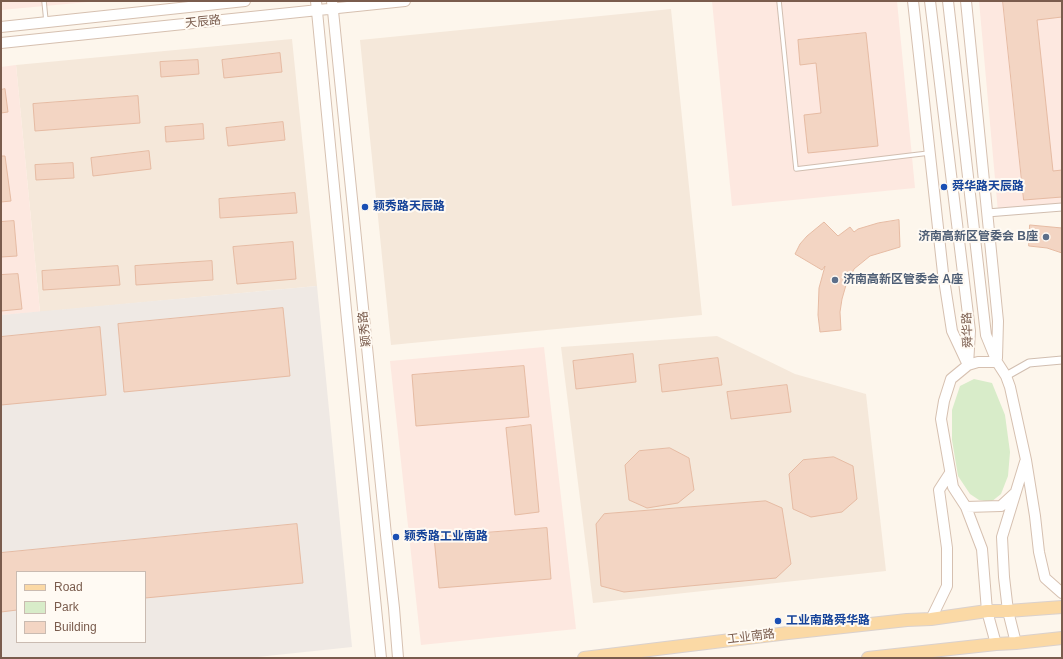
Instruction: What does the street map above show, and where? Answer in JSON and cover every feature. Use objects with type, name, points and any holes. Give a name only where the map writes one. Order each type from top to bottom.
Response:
[{"type":"main road","name":"天辰路","points":[[1,27],[245,1]]},
{"type":"main road","name":"天辰路","points":[[1,43],[316,6],[405,1]]},
{"type":"main road","points":[[913,1],[952,331],[968,365],[978,362],[997,362],[998,321],[966,1]]},
{"type":"main road","name":"舜华路","points":[[930,1],[970,331],[968,365],[952,379],[944,401],[942,419],[953,487],[966,507],[982,549],[987,611],[996,644]]},
{"type":"main road","name":"舜华路","points":[[948,1],[986,335],[997,362],[1006,376],[1010,387],[1026,460],[1039,552],[1045,578],[1062,593]]},
{"type":"main road","name":"颖秀路","points":[[333,5],[398,658]]},
{"type":"main road","name":"颖秀路","points":[[316,6],[346,320],[381,658]]},
{"type":"main road","points":[[1016,644],[1008,611],[1004,578],[1002,537],[1026,460]]},
{"type":"main road","points":[[931,619],[947,586],[947,548],[939,490],[950,472]]},
{"type":"main road","points":[[966,507],[1001,506],[1015,492]]},
{"type":"main road","name":"工业南路","points":[[584,658],[804,631],[907,620],[931,619],[987,611],[1008,611],[1062,606]]},
{"type":"main road","points":[[868,658],[996,644],[1016,644],[1062,638]]},
{"type":"street","points":[[987,213],[1062,207]]},
{"type":"street","points":[[1006,376],[1028,363],[1062,360]]},
{"type":"lane","points":[[44,1],[46,22]]},
{"type":"lane","points":[[778,1],[796,168],[930,153]]},
{"type":"shaded area","points":[[1,1],[99,1],[1,10]]},
{"type":"shaded area","points":[[712,1],[897,1],[915,188],[732,206]]},
{"type":"shaded area","points":[[979,1],[1062,1],[1062,206],[998,212]]},
{"type":"shaded area","points":[[671,9],[702,315],[391,345],[360,40]]},
{"type":"shaded area","points":[[292,39],[317,286],[40,312],[16,65]]},
{"type":"shaded area","points":[[16,65],[40,312],[1,315],[1,67]]},
{"type":"shaded area","points":[[317,286],[352,647],[248,658],[1,658],[1,315]]},
{"type":"shaded area","points":[[717,336],[795,374],[866,394],[886,571],[593,603],[561,347]]},
{"type":"shaded area","points":[[544,347],[576,629],[421,645],[390,361]]},
{"type":"green space","points":[[974,379],[992,383],[1005,415],[1010,452],[1008,476],[1001,494],[991,502],[979,500],[970,494],[958,476],[952,440],[952,410],[960,386]]},
{"type":"building","points":[[1003,1],[1062,1],[1062,17],[1037,20],[1053,171],[1062,170],[1062,197],[1024,200]]},
{"type":"building","points":[[866,33],[878,146],[808,153],[804,115],[821,113],[816,63],[800,65],[798,40]]},
{"type":"building","points":[[280,53],[282,72],[224,78],[222,60]]},
{"type":"building","points":[[198,60],[199,74],[161,77],[160,62]]},
{"type":"building","points":[[5,89],[8,112],[1,113],[1,90]]},
{"type":"building","points":[[138,96],[140,123],[35,131],[33,104]]},
{"type":"building","points":[[283,122],[285,140],[228,146],[226,128]]},
{"type":"building","points":[[203,124],[204,139],[166,142],[165,127]]},
{"type":"building","points":[[149,151],[151,169],[93,176],[91,158]]},
{"type":"building","points":[[1,156],[5,156],[11,201],[1,202]]},
{"type":"building","points":[[73,163],[74,178],[36,180],[35,165]]},
{"type":"building","points":[[295,193],[297,213],[220,218],[219,199]]},
{"type":"building","name":"济南高新区管委会 A座","points":[[899,220],[900,247],[870,256],[854,269],[846,285],[842,299],[840,312],[841,330],[820,332],[818,315],[819,288],[825,266],[822,270],[795,254],[800,244],[824,222],[838,236],[850,227],[854,232],[858,229],[878,223]]},
{"type":"building","points":[[14,221],[17,256],[1,257],[1,222]]},
{"type":"building","name":"济南高新区管委会 B座","points":[[1030,225],[1062,228],[1062,253],[1047,248],[1029,246]]},
{"type":"building","points":[[293,242],[296,279],[237,284],[233,247]]},
{"type":"building","points":[[212,261],[213,280],[136,285],[135,266]]},
{"type":"building","points":[[118,266],[120,285],[43,290],[42,271]]},
{"type":"building","points":[[18,274],[22,309],[1,311],[1,275]]},
{"type":"building","points":[[283,308],[290,376],[124,392],[118,324]]},
{"type":"building","points":[[100,327],[106,395],[1,405],[1,337]]},
{"type":"building","points":[[633,354],[636,382],[576,389],[573,361]]},
{"type":"building","points":[[718,358],[722,385],[662,392],[659,365]]},
{"type":"building","points":[[524,366],[529,417],[416,426],[412,375]]},
{"type":"building","points":[[787,385],[791,412],[731,419],[727,392]]},
{"type":"building","points":[[531,425],[539,512],[515,515],[506,428]]},
{"type":"building","points":[[670,448],[689,458],[694,490],[678,503],[647,508],[629,500],[625,465],[639,451]]},
{"type":"building","points":[[834,457],[853,466],[857,499],[842,512],[811,517],[793,509],[789,474],[803,460]]},
{"type":"building","points":[[766,501],[782,508],[791,564],[776,578],[624,592],[601,586],[596,524],[604,514]]},
{"type":"building","points":[[297,524],[303,583],[146,598],[146,571],[16,571],[16,610],[1,612],[1,553]]},
{"type":"building","points":[[547,528],[551,579],[439,588],[434,537]]},
{"type":"place","name":"舜华路天辰路","points":[[944,187]]},
{"type":"place","name":"颖秀路天辰路","points":[[365,207]]},
{"type":"place","name":"济南高新区管委会 B座","points":[[1046,237]]},
{"type":"place","name":"济南高新区管委会 A座","points":[[835,280]]},
{"type":"place","name":"颖秀路工业南路","points":[[396,537]]},
{"type":"place","name":"工业南路舜华路","points":[[778,621]]}]
